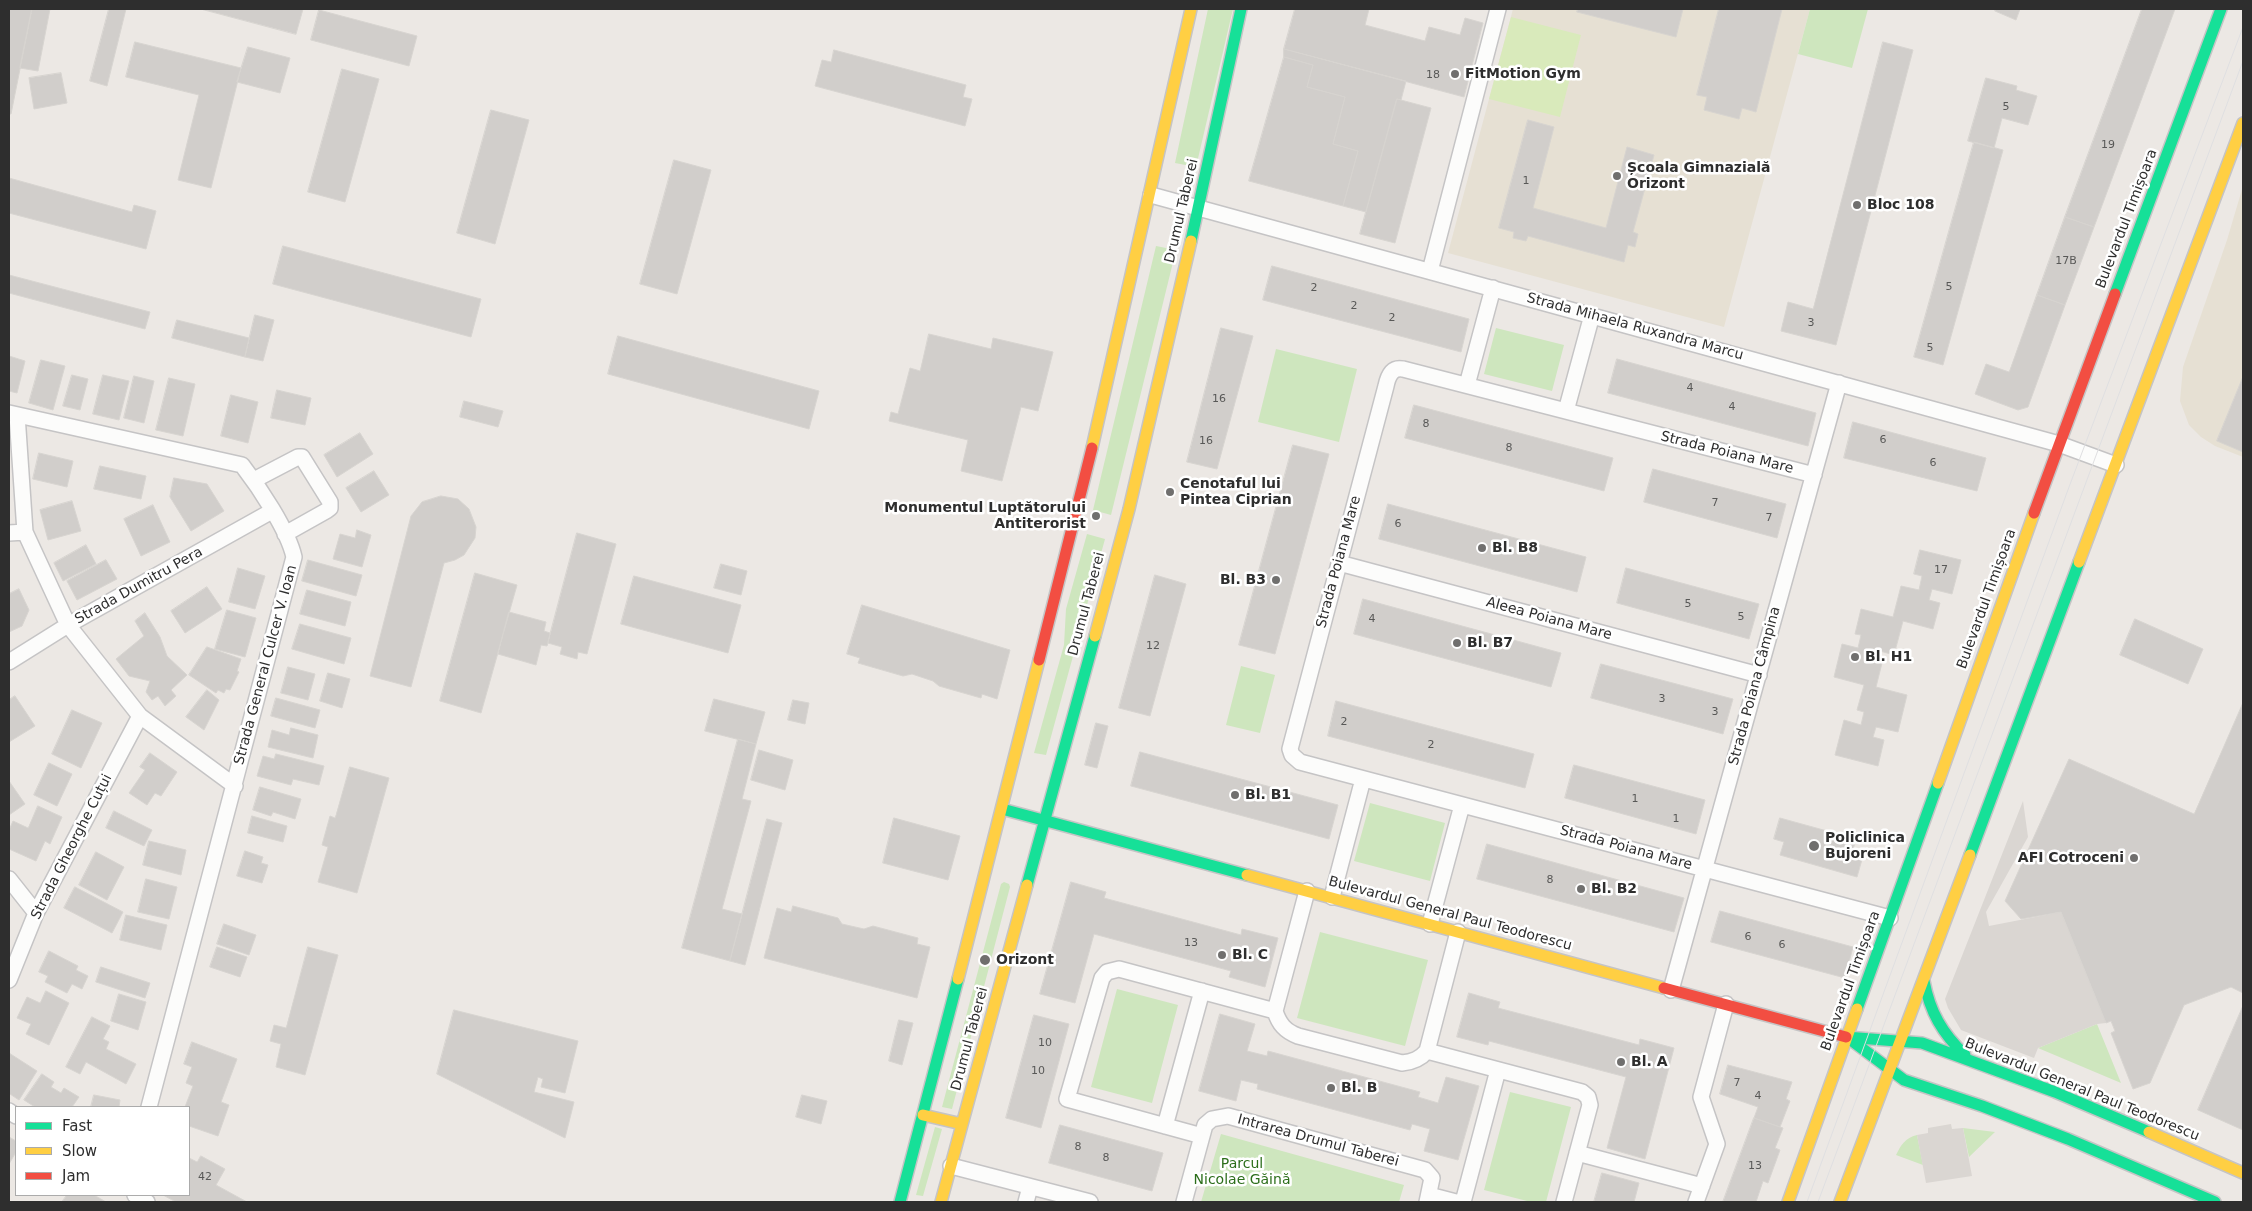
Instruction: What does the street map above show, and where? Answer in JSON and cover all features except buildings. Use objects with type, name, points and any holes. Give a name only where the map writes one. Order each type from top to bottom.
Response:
[{"type":"main road","name":"Drumul Taberei","points":[[900,1202],[1002,809],[1151,195],[1191,9]]},
{"type":"main road","name":"Drumul Taberei","points":[[942,1202],[1129,509],[1199,207],[1241,9]]},
{"type":"main road","name":"Bulevardul Timișoara","points":[[1788,1202],[2059,444],[2221,9]]},
{"type":"main road","points":[[1840,1202],[2243,122]]},
{"type":"main road","name":"Bulevardul General Paul Teodorescu","points":[[1002,809],[1847,1037],[1922,1043],[2055,1092],[2243,1173]]},
{"type":"main road","points":[[1924,981],[1927,999],[1943,1034],[1972,1060]]},
{"type":"main road","name":"Bulevardul General Paul Teodorescu","points":[[1847,1037],[1904,1080],[1982,1106],[2068,1139],[2216,1202]]},
{"type":"main road","points":[[923,1115],[962,1124]]},
{"type":"street","points":[[1430,270],[1498,9]]},
{"type":"street","name":"Strada Mihaela Ruxandra Marcu","points":[[1151,195],[2059,444],[2116,465]]},
{"type":"street","points":[[1467,385],[1493,288]]},
{"type":"street","points":[[1566,411],[1592,315]]},
{"type":"street","name":"Strada Poiana Mare","points":[[1814,475],[1467,385],[1403,369],[1395,369],[1390,374],[1290,749],[1300,762],[1890,918]]},
{"type":"street","name":"Strada Poiana Câmpina","points":[[1671,990],[1839,383]]},
{"type":"street","points":[[13,414],[25,532],[68,625],[140,716],[235,786]]},
{"type":"street","name":"Strada General Culcer V. Ioan","points":[[13,414],[242,465],[254,480],[272,511],[285,534],[294,557],[149,1106]]},
{"type":"street","points":[[254,480],[298,457],[302,457],[330,502],[330,508],[326,511],[285,534]]},
{"type":"street","name":"Strada Dumitru Pera","points":[[9,662],[68,625],[272,511]]},
{"type":"street","points":[[9,533],[25,532]]},
{"type":"street","name":"Aleea Poiana Mare","points":[[1339,563],[1758,675]]},
{"type":"street","name":"Strada Gheorghe Cuțui","points":[[9,980],[36,913],[140,716]]},
{"type":"street","points":[[1332,897],[1363,779]]},
{"type":"street","points":[[1430,924],[1462,805]]},
{"type":"street","points":[[9,879],[36,913]]},
{"type":"street","points":[[1307,890],[1275,1011],[1281,1025],[1288,1032],[1298,1036],[1402,1063],[1416,1060],[1427,1051],[1458,932]]},
{"type":"street","points":[[1202,1136],[1067,1099],[1098,985],[1107,972],[1119,969],[1275,1011]]},
{"type":"street","points":[[1165,1126],[1202,991]]},
{"type":"street","points":[[1696,1202],[1717,1144],[1703,1104],[1702,1090],[1726,1004]]},
{"type":"street","points":[[1427,1051],[1582,1092],[1588,1097],[1590,1105],[1564,1202]]},
{"type":"street","points":[[1462,1202],[1498,1070]]},
{"type":"street","name":"Intrarea Drumul Taberei","points":[[1184,1202],[1205,1125],[1212,1119],[1228,1116],[1425,1170],[1432,1178],[1428,1199],[1456,1202]]},
{"type":"street","points":[[1577,1153],[1702,1186]]},
{"type":"street","points":[[951,1166],[1090,1202]]},
{"type":"street","points":[[1026,1202],[1030,1187]]},
{"type":"shaded area","name":"Școala Gimnazială Orizont","points":[[1513,9],[1810,9],[1724,327],[1448,253]]},
{"type":"shaded area","points":[[2243,186],[2243,457],[2215,446],[2201,437],[2189,425],[2180,401],[2183,367],[2227,240]]},
{"type":"shaded area","points":[[2023,801],[2028,837],[1986,912],[1989,926],[2061,912],[2106,1023],[2097,1024],[2038,1048],[2034,1058],[1961,1030],[1945,999]]},
{"type":"shaded area","points":[[1951,1124],[1952,1129],[1963,1128],[1972,1176],[1926,1183],[1917,1135],[1928,1133],[1928,1128]]},
{"type":"green space","points":[[1208,9],[1233,9],[1196,167],[1175,163]]},
{"type":"green space","points":[[1810,9],[1868,9],[1852,68],[1798,54]]},
{"type":"green space","points":[[1511,17],[1581,35],[1560,117],[1489,99]]},
{"type":"green space","points":[[1156,246],[1176,250],[1111,515],[1093,510]]},
{"type":"green space","points":[[1496,328],[1564,345],[1552,391],[1484,374]]},
{"type":"green space","points":[[1276,349],[1357,369],[1339,442],[1258,422]]},
{"type":"green space","points":[[1087,534],[1105,539],[1046,755],[1034,753],[1064,645],[1066,609]]},
{"type":"green space","points":[[1241,666],[1275,675],[1260,733],[1226,725]]},
{"type":"green space","points":[[1370,803],[1445,823],[1430,881],[1354,861]]},
{"type":"green space","points":[[1004,882],[1009,884],[1010,887],[952,1109],[942,1107],[1001,884]]},
{"type":"green space","points":[[1320,932],[1428,960],[1405,1046],[1297,1018]]},
{"type":"green space","points":[[1117,989],[1178,1005],[1152,1103],[1091,1087]]},
{"type":"green space","points":[[2097,1024],[2121,1083],[2038,1048]]},
{"type":"green space","points":[[1510,1092],[1571,1107],[1546,1202],[1531,1202],[1484,1190]]},
{"type":"green space","points":[[935,1127],[942,1129],[923,1196],[916,1195]]},
{"type":"green space","points":[[1963,1128],[1995,1132],[1969,1157]]},
{"type":"green space","name":"Parcul Nicolae Găină","points":[[1221,1134],[1404,1185],[1399,1202],[1201,1202]]},
{"type":"green space","points":[[1917,1135],[1923,1165],[1896,1155],[1904,1142]]},
{"type":"tram line","points":[[1807,1202],[2069,487],[2243,27]]},
{"type":"tram line","points":[[1818,1202],[2243,61]]},
{"type":"traffic: fast","points":[[1191,241],[1241,9]]},
{"type":"traffic: fast","points":[[2115,294],[2221,9]]},
{"type":"traffic: fast","points":[[1970,855],[2079,562]]},
{"type":"traffic: fast","points":[[1027,885],[1095,636]]},
{"type":"traffic: fast","points":[[1857,1009],[1938,783]]},
{"type":"traffic: fast","points":[[1002,809],[1247,875]]},
{"type":"traffic: fast","points":[[900,1202],[958,979]]},
{"type":"traffic: fast","points":[[1924,981],[1930,1003],[1938,1021],[1950,1039],[1965,1055]]},
{"type":"traffic: fast","points":[[1846,1037],[1922,1043],[2055,1092],[2149,1132]]},
{"type":"traffic: fast","points":[[1847,1037],[1904,1080],[1982,1106],[2068,1139],[2215,1202]]},
{"type":"traffic: slow","points":[[1092,448],[1191,9]]},
{"type":"traffic: slow","points":[[2079,562],[2243,123]]},
{"type":"traffic: slow","points":[[1095,636],[1129,509],[1191,241]]},
{"type":"traffic: slow","points":[[1938,783],[2034,513]]},
{"type":"traffic: slow","points":[[958,979],[1039,660]]},
{"type":"traffic: slow","points":[[1840,1202],[1970,855]]},
{"type":"traffic: slow","points":[[1247,875],[1664,988]]},
{"type":"traffic: slow","points":[[941,1202],[1027,885]]},
{"type":"traffic: slow","points":[[1788,1202],[1857,1009]]},
{"type":"traffic: slow","points":[[923,1115],[962,1124]]},
{"type":"traffic: slow","points":[[2149,1132],[2243,1173]]},
{"type":"traffic: jam","points":[[2034,513],[2115,294]]},
{"type":"traffic: jam","points":[[1039,660],[1092,448]]},
{"type":"traffic: jam","points":[[1664,988],[1846,1037]]},
{"type":"place","name":"FitMotion Gym","points":[[1455,74]]},
{"type":"place","name":"Școala Gimnazială Orizont","points":[[1617,176]]},
{"type":"place","name":"Bloc 108","points":[[1857,205]]},
{"type":"place","name":"Cenotaful lui Pintea Ciprian","points":[[1170,492]]},
{"type":"place","name":"Monumentul Luptătorului Antiterorist","points":[[1096,516]]},
{"type":"place","name":"Bl. B8","points":[[1482,548]]},
{"type":"place","name":"Bl. B3","points":[[1276,580]]},
{"type":"place","name":"Bl. B7","points":[[1457,643]]},
{"type":"place","name":"Bl. H1","points":[[1855,657]]},
{"type":"place","name":"Bl. B1","points":[[1235,795]]},
{"type":"place","name":"Policlinica Bujoreni","points":[[1814,846]]},
{"type":"place","name":"AFI Cotroceni","points":[[2134,858]]},
{"type":"place","name":"Bl. B2","points":[[1581,889]]},
{"type":"place","name":"Bl. C","points":[[1222,955]]},
{"type":"place","name":"Orizont","points":[[985,960]]},
{"type":"place","name":"Bl. A","points":[[1621,1062]]},
{"type":"place","name":"Bl. B","points":[[1331,1088]]}]
